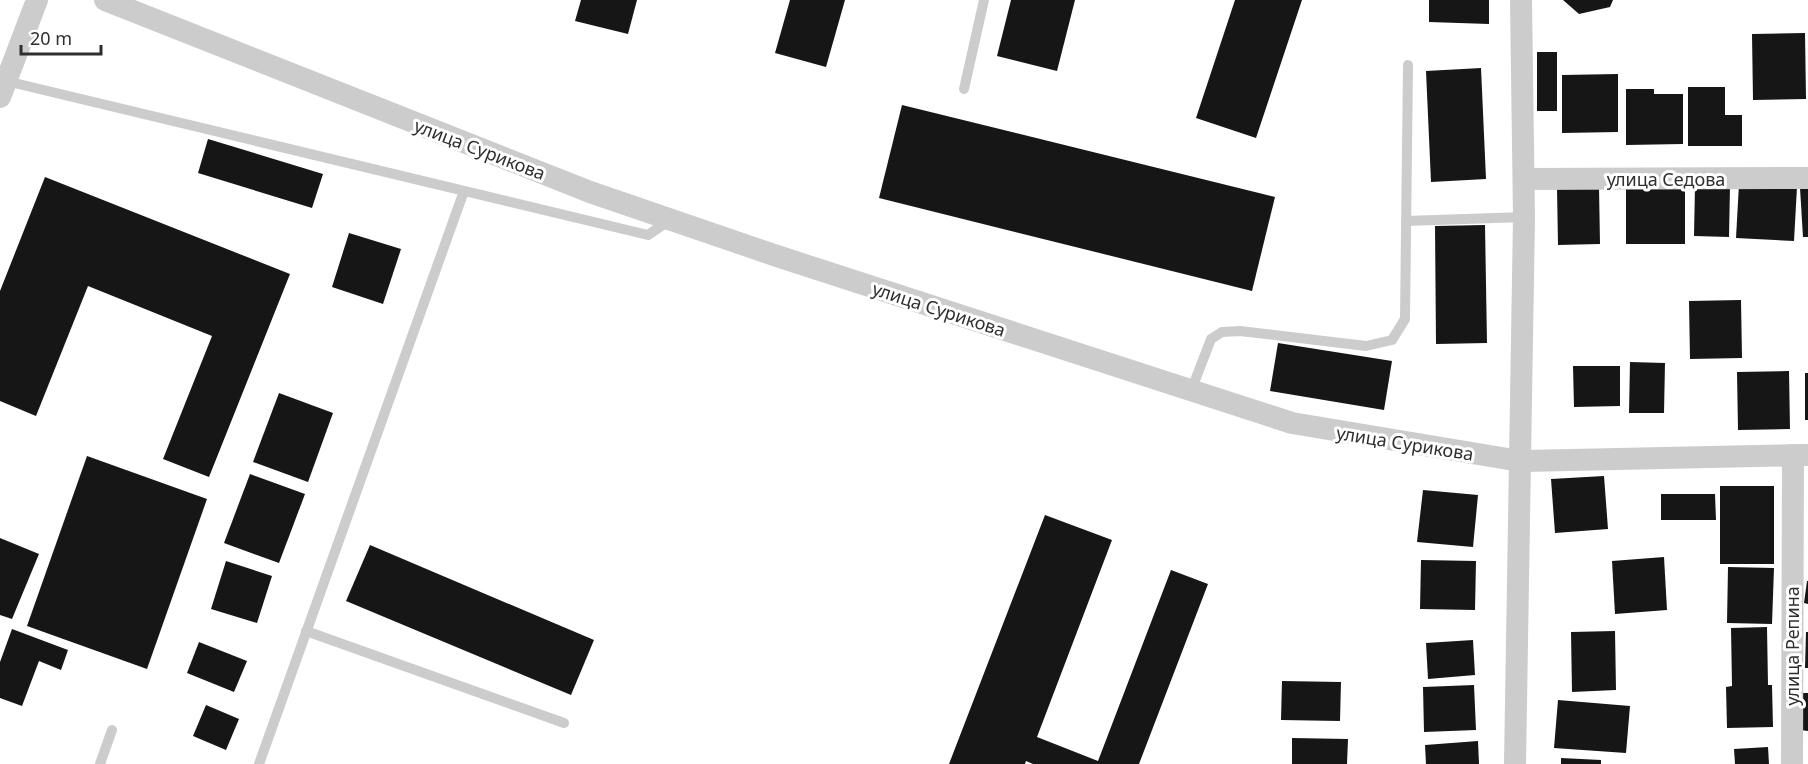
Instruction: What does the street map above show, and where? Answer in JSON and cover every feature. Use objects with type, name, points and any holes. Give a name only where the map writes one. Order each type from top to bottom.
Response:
[{"type":"street","points":[[3,89],[37,0]]},
{"type":"street","name":"улица Сурикова","points":[[105,0],[590,192],[788,260],[1292,423],[1520,461],[1800,455]]},
{"type":"street","points":[[1515,764],[1524,218],[1521,0]]},
{"type":"street","name":"улица Седова","points":[[1524,179],[1808,178]]},
{"type":"street","name":"улица Репина","points":[[1792,764],[1800,455]]},
{"type":"lane","points":[[964,89],[984,0]]},
{"type":"lane","points":[[1191,391],[1211,339],[1222,332],[1240,331],[1366,346],[1392,340],[1405,319],[1408,65]]},
{"type":"lane","points":[[3,89],[464,191],[648,235],[670,220]]},
{"type":"lane","points":[[259,764],[464,191]]},
{"type":"lane","points":[[1406,221],[1524,218]]},
{"type":"lane","points":[[306,631],[564,723]]},
{"type":"lane","points":[[100,764],[112,730]]},
{"type":"building","points":[[581,0],[637,0],[628,34],[575,21]]},
{"type":"building","points":[[790,0],[845,0],[826,67],[775,53]]},
{"type":"building","points":[[1011,0],[1075,0],[1057,71],[997,56]]},
{"type":"building","points":[[1235,0],[1302,0],[1256,138],[1196,118]]},
{"type":"building","points":[[1429,0],[1489,0],[1489,24],[1429,22]]},
{"type":"building","points":[[1563,0],[1613,0],[1610,7],[1579,14]]},
{"type":"building","points":[[1805,33],[1806,99],[1753,100],[1752,34]]},
{"type":"building","points":[[1537,52],[1557,52],[1557,111],[1537,111]]},
{"type":"building","points":[[1481,68],[1486,179],[1431,182],[1426,71]]},
{"type":"building","points":[[1618,74],[1618,132],[1562,133],[1562,75]]},
{"type":"building","points":[[1688,87],[1725,87],[1725,115],[1742,115],[1742,146],[1688,146]]},
{"type":"building","points":[[1626,89],[1654,89],[1654,94],[1683,94],[1683,144],[1626,145]]},
{"type":"building","points":[[902,105],[1275,197],[1252,291],[879,198]]},
{"type":"building","points":[[208,139],[323,174],[312,208],[198,173]]},
{"type":"building","points":[[45,177],[290,274],[209,477],[163,459],[212,336],[88,286],[36,416],[0,401],[0,291]]},
{"type":"building","points":[[1739,184],[1797,187],[1794,241],[1736,238]]},
{"type":"building","points":[[1626,186],[1685,186],[1685,244],[1626,244]]},
{"type":"building","points":[[1695,186],[1730,186],[1729,237],[1694,236]]},
{"type":"building","points":[[1599,187],[1600,244],[1558,245],[1557,188]]},
{"type":"building","points":[[1808,187],[1808,237],[1803,237],[1800,188]]},
{"type":"building","points":[[1485,225],[1487,343],[1436,344],[1435,226]]},
{"type":"building","points":[[349,233],[401,249],[383,304],[332,287]]},
{"type":"building","points":[[1741,300],[1742,358],[1690,359],[1689,301]]},
{"type":"building","points":[[1278,343],[1392,361],[1384,410],[1270,391]]},
{"type":"building","points":[[1630,362],[1665,363],[1664,413],[1629,413]]},
{"type":"building","points":[[1573,366],[1620,366],[1620,406],[1574,407]]},
{"type":"building","points":[[1789,371],[1790,429],[1738,430],[1737,372]]},
{"type":"building","points":[[1805,373],[1808,373],[1808,420],[1805,420]]},
{"type":"building","points":[[279,393],[333,413],[308,482],[253,462]]},
{"type":"building","points":[[87,456],[207,499],[147,669],[27,626]]},
{"type":"building","points":[[250,474],[305,494],[279,563],[224,543]]},
{"type":"building","points":[[1604,476],[1608,529],[1555,533],[1551,479]]},
{"type":"building","points":[[1720,486],[1774,486],[1774,564],[1720,564]]},
{"type":"building","points":[[1423,490],[1478,495],[1473,547],[1417,542]]},
{"type":"building","points":[[1661,494],[1715,494],[1716,520],[1661,520]]},
{"type":"building","points":[[1045,515],[1112,540],[1037,737],[1098,761],[1171,570],[1208,584],[1139,764],[1033,764],[1026,761],[1025,764],[949,764]]},
{"type":"building","points":[[0,538],[39,554],[12,619],[0,615]]},
{"type":"building","points":[[370,545],[594,640],[571,695],[346,601]]},
{"type":"building","points":[[1664,557],[1667,610],[1615,614],[1612,561]]},
{"type":"building","points":[[1421,560],[1476,561],[1475,610],[1420,609]]},
{"type":"building","points":[[226,561],[272,576],[257,623],[211,609]]},
{"type":"building","points":[[1728,567],[1774,568],[1772,624],[1727,623]]},
{"type":"building","points":[[1808,581],[1808,604],[1804,603]]},
{"type":"building","points":[[1767,627],[1768,685],[1772,685],[1773,727],[1727,728],[1726,687],[1732,686],[1731,628]]},
{"type":"building","points":[[12,629],[68,650],[61,670],[39,661],[22,706],[0,698],[0,662]]},
{"type":"building","points":[[1615,631],[1616,690],[1572,692],[1571,632]]},
{"type":"building","points":[[1806,632],[1808,632],[1808,668],[1805,668]]},
{"type":"building","points":[[1473,640],[1475,675],[1428,679],[1426,643]]},
{"type":"building","points":[[199,642],[247,661],[234,692],[187,673]]},
{"type":"building","points":[[1282,681],[1341,682],[1340,721],[1281,720]]},
{"type":"building","points":[[1474,685],[1476,730],[1424,732],[1423,687]]},
{"type":"building","points":[[1803,693],[1808,693],[1808,731],[1800,730]]},
{"type":"building","points":[[1558,700],[1630,706],[1626,753],[1554,748]]},
{"type":"building","points":[[206,705],[239,719],[226,750],[193,736]]},
{"type":"building","points":[[1292,738],[1348,739],[1347,764],[1292,764]]},
{"type":"building","points":[[1478,741],[1479,764],[1426,764],[1425,745]]},
{"type":"building","points":[[1768,747],[1769,764],[1735,764],[1734,749]]},
{"type":"building","points":[[1561,758],[1601,760],[1601,764],[1561,764]]}]
